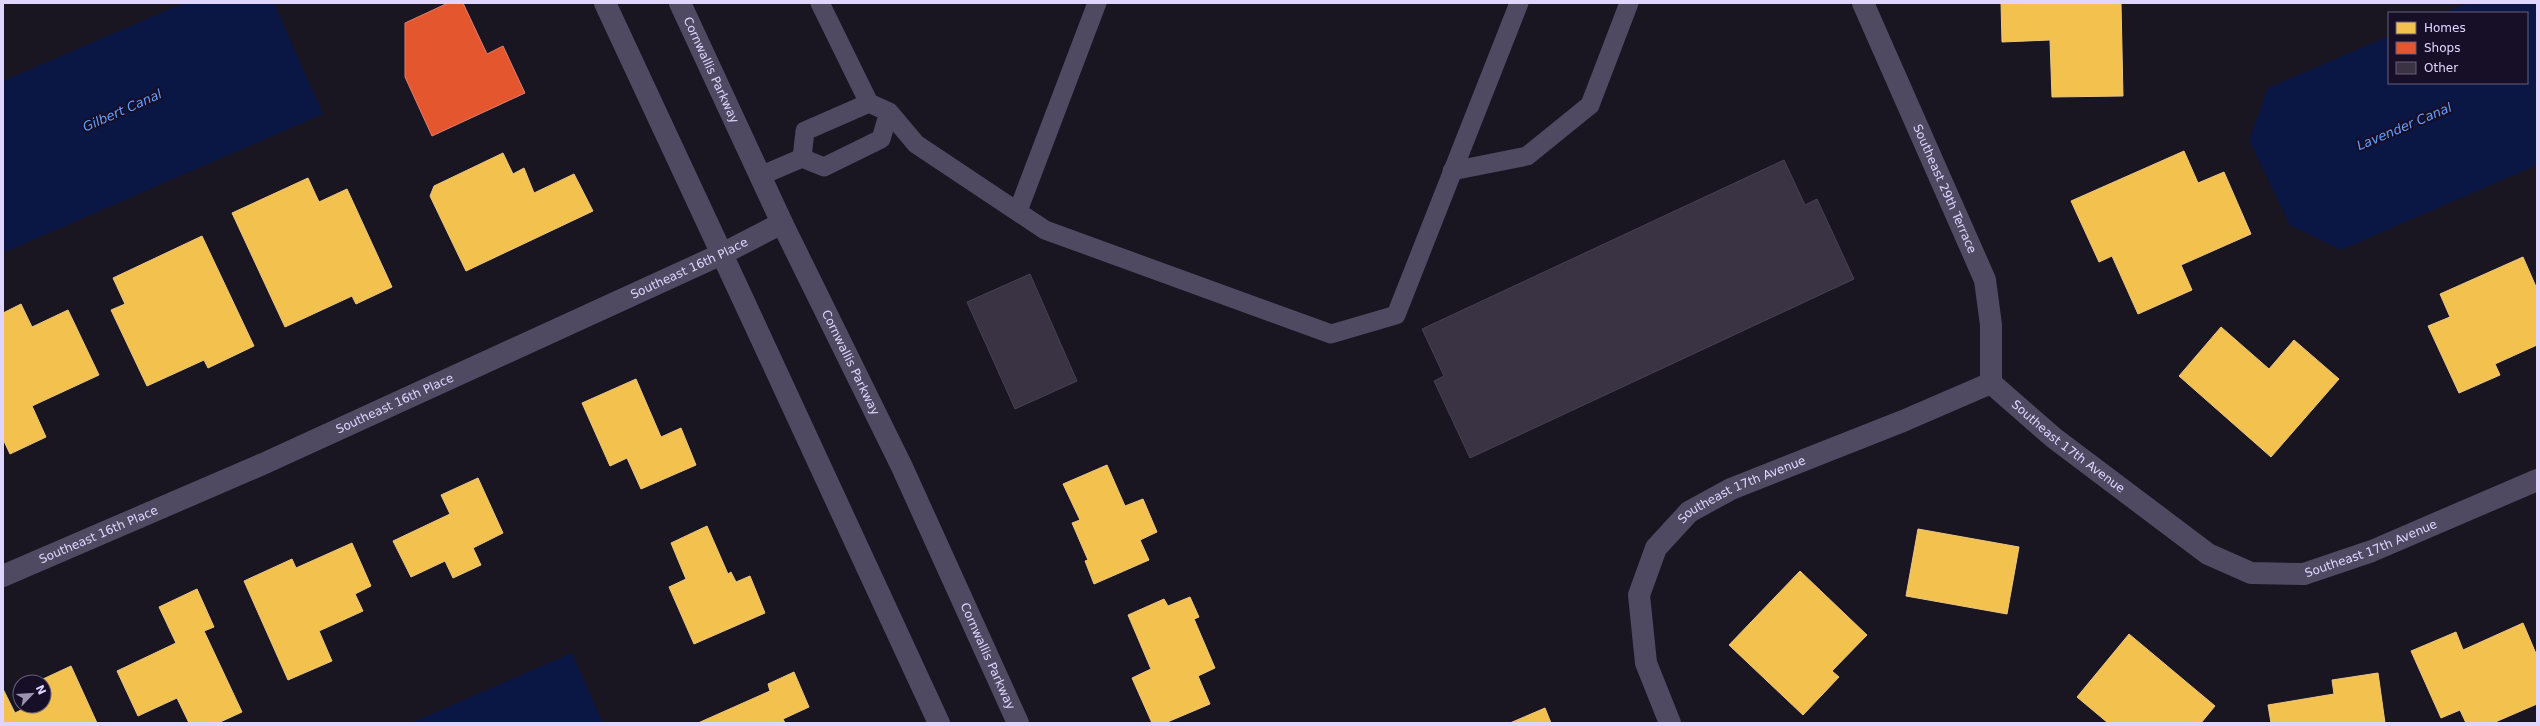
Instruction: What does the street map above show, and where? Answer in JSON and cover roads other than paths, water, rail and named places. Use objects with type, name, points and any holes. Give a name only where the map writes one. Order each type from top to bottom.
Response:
[{"type":"street","points":[[605,3],[724,254],[819,466],[939,723]]},
{"type":"street","name":"Cornwallis Parkway","points":[[680,3],[782,223],[902,467],[1018,723]]},
{"type":"street","name":"Southeast 29th Terrace","points":[[1863,3],[1986,280],[1991,324],[1992,383]]},
{"type":"street","name":"Southeast 16th Place","points":[[3,576],[265,463],[724,254],[782,223]]},
{"type":"street","name":"Southeast 17th Avenue","points":[[1670,723],[1646,663],[1639,595],[1656,548],[1689,512],[1731,489],[1992,383],[2054,438],[2208,554],[2251,573],[2304,574],[2372,551],[2537,480]]},
{"type":"lane","points":[[820,3],[869,103],[890,112],[916,144],[1045,230],[1331,334],[1396,315],[1519,3]]},
{"type":"lane","points":[[1018,211],[1097,3]]},
{"type":"lane","points":[[1452,171],[1527,156],[1590,105],[1629,3]]},
{"type":"lane","points":[[802,158],[805,131],[869,103]]},
{"type":"lane","points":[[760,176],[802,158],[824,167],[881,139],[890,112]]},
{"type":"water","name":"Gilbert Canal","points":[[184,3],[274,3],[323,114],[3,253],[3,81]]},
{"type":"water","name":"Lavender Canal","points":[[2467,3],[2537,3],[2537,165],[2341,250],[2290,225],[2249,140],[2268,88],[2388,36],[2388,84],[2528,84],[2528,12],[2446,12]]},
{"type":"water","points":[[572,653],[603,723],[411,723]]}]
